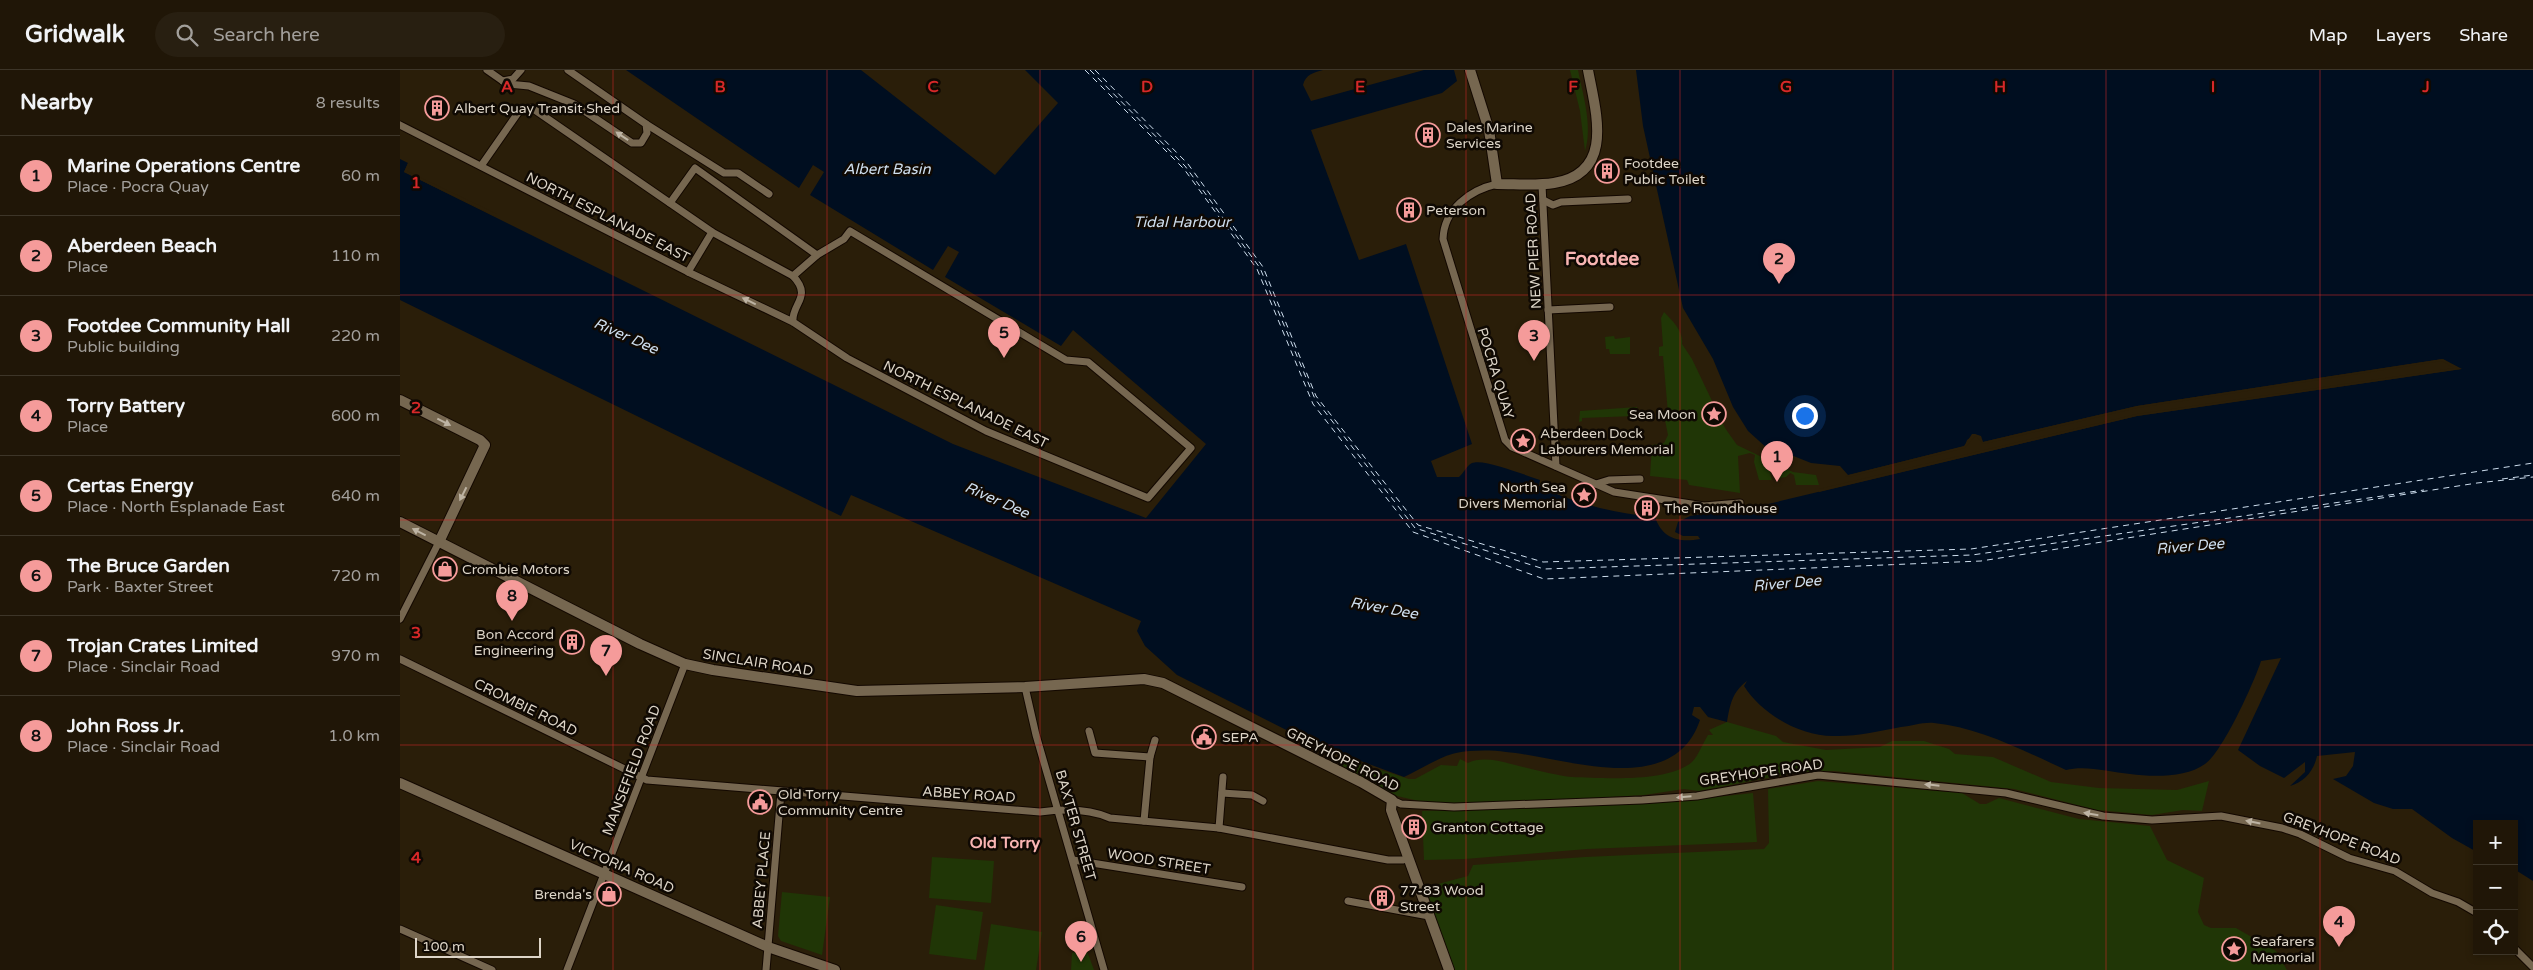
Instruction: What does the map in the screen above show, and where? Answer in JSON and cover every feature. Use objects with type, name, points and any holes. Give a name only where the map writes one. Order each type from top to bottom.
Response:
[{"type":"street","points":[[487,70],[511,85],[529,86],[574,104],[632,143],[640,143],[644,138],[647,130],[646,124]]},
{"type":"street","points":[[503,81],[513,79],[521,70]]},
{"type":"street","points":[[568,70],[646,124],[724,173],[738,173],[769,194]]},
{"type":"street","points":[[1470,70],[1489,130],[1497,184],[1542,184],[1575,177],[1588,166],[1597,149],[1593,96],[1588,70]]},
{"type":"street","points":[[481,166],[520,110],[527,107],[537,110],[712,232],[793,276],[802,294],[792,322]]},
{"type":"street","name":"NORTH ESPLANADE EAST","points":[[400,125],[688,272],[792,322],[847,358],[986,430],[1148,498],[1191,448],[1088,362],[1066,360],[850,231],[838,243],[816,255]]},
{"type":"street","points":[[670,203],[695,168],[816,255],[793,276]]},
{"type":"street","name":"POCRA QUAY","points":[[1497,184],[1480,189],[1457,206],[1444,228],[1444,245],[1502,435],[1512,447],[1606,488],[1704,506],[1740,502]]},
{"type":"street","name":"NEW PIER ROAD","points":[[1542,184],[1556,466]]},
{"type":"street","points":[[1543,200],[1554,205],[1561,202],[1628,199]]},
{"type":"street","points":[[688,272],[712,232]]},
{"type":"street","points":[[1548,310],[1610,307]]},
{"type":"street","points":[[400,400],[480,440],[485,445],[400,619]]},
{"type":"street","points":[[1596,484],[1609,480],[1640,479]]},
{"type":"street","name":"SINCLAIR ROAD","points":[[400,522],[640,644],[685,664],[758,678],[857,691],[1025,687],[1144,679]]},
{"type":"street","name":"CROMBIE ROAD","points":[[400,659],[641,778]]},
{"type":"street","name":"MANSEFIELD ROAD","points":[[567,970],[685,664]]},
{"type":"street","name":"GREYHOPE ROAD","points":[[1144,679],[1163,683],[1401,804],[1454,807],[1642,800],[1697,796],[1818,775],[2006,793],[2103,816],[2152,820],[2221,816],[2282,828],[2300,834],[2344,856],[2395,871],[2421,887],[2473,911]]},
{"type":"street","name":"BAXTER STREET","points":[[1025,687],[1036,735],[1104,970]]},
{"type":"street","points":[[1089,731],[1096,753],[1150,757]]},
{"type":"street","points":[[1144,821],[1150,757],[1155,740]]},
{"type":"street","points":[[1219,828],[1223,777]]},
{"type":"street","name":"ABBEY ROAD","points":[[641,778],[781,792],[1040,812],[1058,810],[1100,814],[1110,818],[1219,828],[1388,860],[1408,858]]},
{"type":"street","name":"VICTORIA ROAD","points":[[400,782],[768,946],[835,970]]},
{"type":"street","name":"ABBEY PLACE","points":[[766,970],[781,792]]},
{"type":"street","points":[[1222,793],[1252,795],[1263,801]]},
{"type":"street","points":[[1392,800],[1390,810],[1449,970]]},
{"type":"street","name":"WOOD STREET","points":[[1073,860],[1242,887]]},
{"type":"street","points":[[1348,901],[1429,916]]},
{"type":"street","points":[[400,929],[492,970]]},
{"type":"street","points":[[2518,952],[2533,967]]},
{"type":"green space","points":[[1570,70],[1578,70],[1585,100],[1588,132],[1585,151],[1580,111]]},
{"type":"green space","points":[[1664,312],[1674,322],[1679,331],[1682,344],[1692,359],[1725,428],[1737,445],[1793,472],[1816,475],[1819,485],[1796,485],[1794,475],[1790,473],[1786,477],[1780,478],[1779,472],[1775,469],[1770,473],[1772,480],[1759,480],[1754,462],[1755,455],[1750,453],[1738,456],[1740,493],[1689,485],[1687,480],[1650,476],[1652,445],[1664,443],[1668,435],[1664,415],[1668,413],[1663,356],[1659,356],[1659,347],[1663,346],[1661,318]]},
{"type":"green space","points":[[1614,336],[1615,339],[1630,337],[1630,354],[1610,354],[1609,349],[1606,349],[1605,337]]},
{"type":"green space","points":[[1637,407],[1638,413],[1635,416],[1582,418],[1582,421],[1579,422],[1580,411]]},
{"type":"green space","points":[[1727,722],[1776,736],[1783,742],[1826,750],[1880,747],[1892,741],[1924,741],[1949,749],[1955,754],[1993,757],[2051,782],[2099,788],[2177,790],[2209,781],[2202,811],[2183,810],[2152,815],[2097,810],[2014,789],[1834,771],[1798,772],[1699,791],[1684,789],[1644,795],[1595,798],[1453,803],[1423,802],[1397,796],[1339,764],[1360,763],[1371,771],[1381,770],[1409,779],[1415,779],[1441,765],[1457,766],[1460,759],[1468,763],[1481,760],[1495,760],[1572,777],[1634,778],[1681,769],[1692,762],[1708,735],[1713,735],[1709,730]]},
{"type":"green space","points":[[1818,781],[1962,793],[1980,804],[1986,804],[1999,798],[2079,819],[2150,826],[2167,860],[2204,878],[2198,912],[2204,925],[2211,928],[2236,928],[2276,951],[2287,970],[1454,970],[1423,888],[1468,876],[1473,865],[1585,857],[1764,849],[1769,843],[1768,789]]},
{"type":"green space","points":[[1753,793],[1757,842],[1587,849],[1465,859],[1424,860],[1422,811],[1671,802]]},
{"type":"green space","points":[[932,857],[994,861],[991,903],[929,898]]},
{"type":"green space","points":[[782,892],[830,897],[822,955],[781,941],[778,936]]},
{"type":"green space","points":[[936,905],[983,912],[976,960],[929,954]]},
{"type":"green space","points":[[991,924],[1042,932],[1036,970],[984,970]]},
{"type":"green space","points":[[1079,950],[1081,953],[1087,951],[1094,970],[1071,970],[1072,953]]},
{"type":"water","points":[[626,70],[861,70],[995,175],[1058,103],[1025,70],[1323,70],[1310,74],[1304,81],[1303,85],[1311,101],[1424,70],[1454,70],[1457,81],[1442,93],[1311,130],[1359,260],[1406,244],[1472,444],[1431,461],[1437,477],[1459,477],[1472,463],[1478,462],[1495,465],[1540,480],[1539,486],[1581,503],[1625,513],[1655,517],[1662,530],[1667,534],[1678,539],[1692,540],[1700,539],[1698,536],[1683,536],[1675,532],[1678,522],[1690,516],[1768,504],[2137,416],[2461,369],[2442,359],[2137,406],[1983,442],[1975,434],[1967,440],[1965,446],[1848,475],[1840,466],[1811,463],[1781,451],[1768,449],[1748,431],[1733,407],[1713,359],[1683,308],[1643,126],[1636,70],[2533,70],[2533,881],[2518,872],[2518,820],[2473,820],[2473,850],[2452,838],[2412,809],[2393,809],[2374,803],[2333,779],[2346,776],[2353,766],[2355,752],[2317,756],[2308,775],[2300,782],[2290,786],[2305,772],[2305,762],[2284,778],[2260,766],[2238,750],[2281,658],[2261,661],[2237,717],[2212,757],[2197,769],[2179,774],[2158,776],[2090,769],[2066,770],[2019,748],[1985,735],[1951,725],[1934,723],[1850,736],[1820,735],[1795,728],[1771,714],[1761,706],[1744,686],[1747,681],[1735,694],[1727,722],[1708,717],[1700,707],[1694,707],[1692,715],[1700,720],[1686,745],[1666,759],[1642,767],[1615,768],[1506,752],[1474,751],[1450,755],[1404,777],[1312,743],[1177,675],[1145,646],[1137,631],[1141,621],[851,495],[841,516],[400,300],[400,159],[408,163],[404,172],[953,444],[1146,518],[1206,444],[1073,330],[1061,346],[945,277],[959,252],[948,246],[933,270],[810,195],[824,172],[813,165],[799,188]]},
{"type":"pier","points":[[408,163],[410,165],[407,171],[497,214],[496,217],[404,172]]},
{"type":"pier","points":[[2443,359],[2462,369],[2137,416],[1819,492],[1819,489],[2137,414],[2454,368],[2442,361],[2137,408],[1984,444],[1975,436],[1965,448],[1849,477],[1845,476],[1964,446],[1972,434],[1981,436],[1983,442],[2137,406]]},
{"type":"ferry route","points":[[1085,70],[1184,169],[1257,269],[1313,404],[1413,532],[1544,579],[1981,561],[2477,483],[2533,477]]},
{"type":"ferry route","points":[[1090,70],[1185,166],[1260,268],[1315,399],[1415,528],[1544,569],[1972,555],[2424,490]]},
{"type":"ferry route","points":[[1095,70],[1188,164],[1263,267],[1316,396],[1418,525],[1543,562],[1971,549],[2533,463]]},
{"type":"ferry route","points":[[2502,479],[2533,475]]},
{"type":"place","name":"Albert Quay Transit Shed","points":[[437,108]]},
{"type":"place","name":"Dales Marine Services","points":[[1428,135]]},
{"type":"place","name":"Footdee Public Toilet","points":[[1607,171]]},
{"type":"place","name":"Peterson","points":[[1409,210]]},
{"type":"place","name":"Aberdeen Beach","points":[[1779,284]]},
{"type":"place","name":"Certas Energy","points":[[1004,358]]},
{"type":"place","name":"Footdee Community Hall","points":[[1534,361]]},
{"type":"place","name":"Sea Moon","points":[[1714,414]]},
{"type":"place","name":"Aberdeen Dock Labourers Memorial","points":[[1523,441]]},
{"type":"place","name":"Marine Operations Centre","points":[[1777,482]]},
{"type":"place","name":"North Sea Divers Memorial","points":[[1584,495]]},
{"type":"place","name":"The Roundhouse","points":[[1647,508]]},
{"type":"place","name":"Crombie Motors","points":[[445,569]]},
{"type":"place","name":"John Ross Jr.","points":[[512,621]]},
{"type":"place","name":"Bon Accord Engineering","points":[[572,642]]},
{"type":"place","name":"Trojan Crates Limited","points":[[606,676]]},
{"type":"place","name":"SEPA","points":[[1204,737]]},
{"type":"place","name":"Old Torry Community Centre","points":[[760,802]]},
{"type":"place","name":"Granton Cottage","points":[[1414,827]]},
{"type":"place","name":"Brenda's","points":[[609,894]]},
{"type":"place","name":"77-83 Wood Street","points":[[1382,898]]},
{"type":"place","name":"Torry Battery","points":[[2339,947]]},
{"type":"place","name":"Seafarers Memorial","points":[[2234,949]]},
{"type":"place","name":"The Bruce Garden","points":[[1081,962]]},
{"type":"district","name":"Footdee","points":[[1602,258]]},
{"type":"district","name":"Old Torry","points":[[1005,842]]},
{"type":"water label","name":"Albert Basin","points":[[887,169]]},
{"type":"water label","name":"Tidal Harbour","points":[[1182,222]]},
{"type":"water label","name":"River Dee","points":[[626,336]]},
{"type":"water label","name":"River Dee","points":[[997,500]]},
{"type":"water label","name":"River Dee","points":[[2190,546]]},
{"type":"water label","name":"River Dee","points":[[1787,583]]},
{"type":"water label","name":"River Dee","points":[[1384,608]]}]
